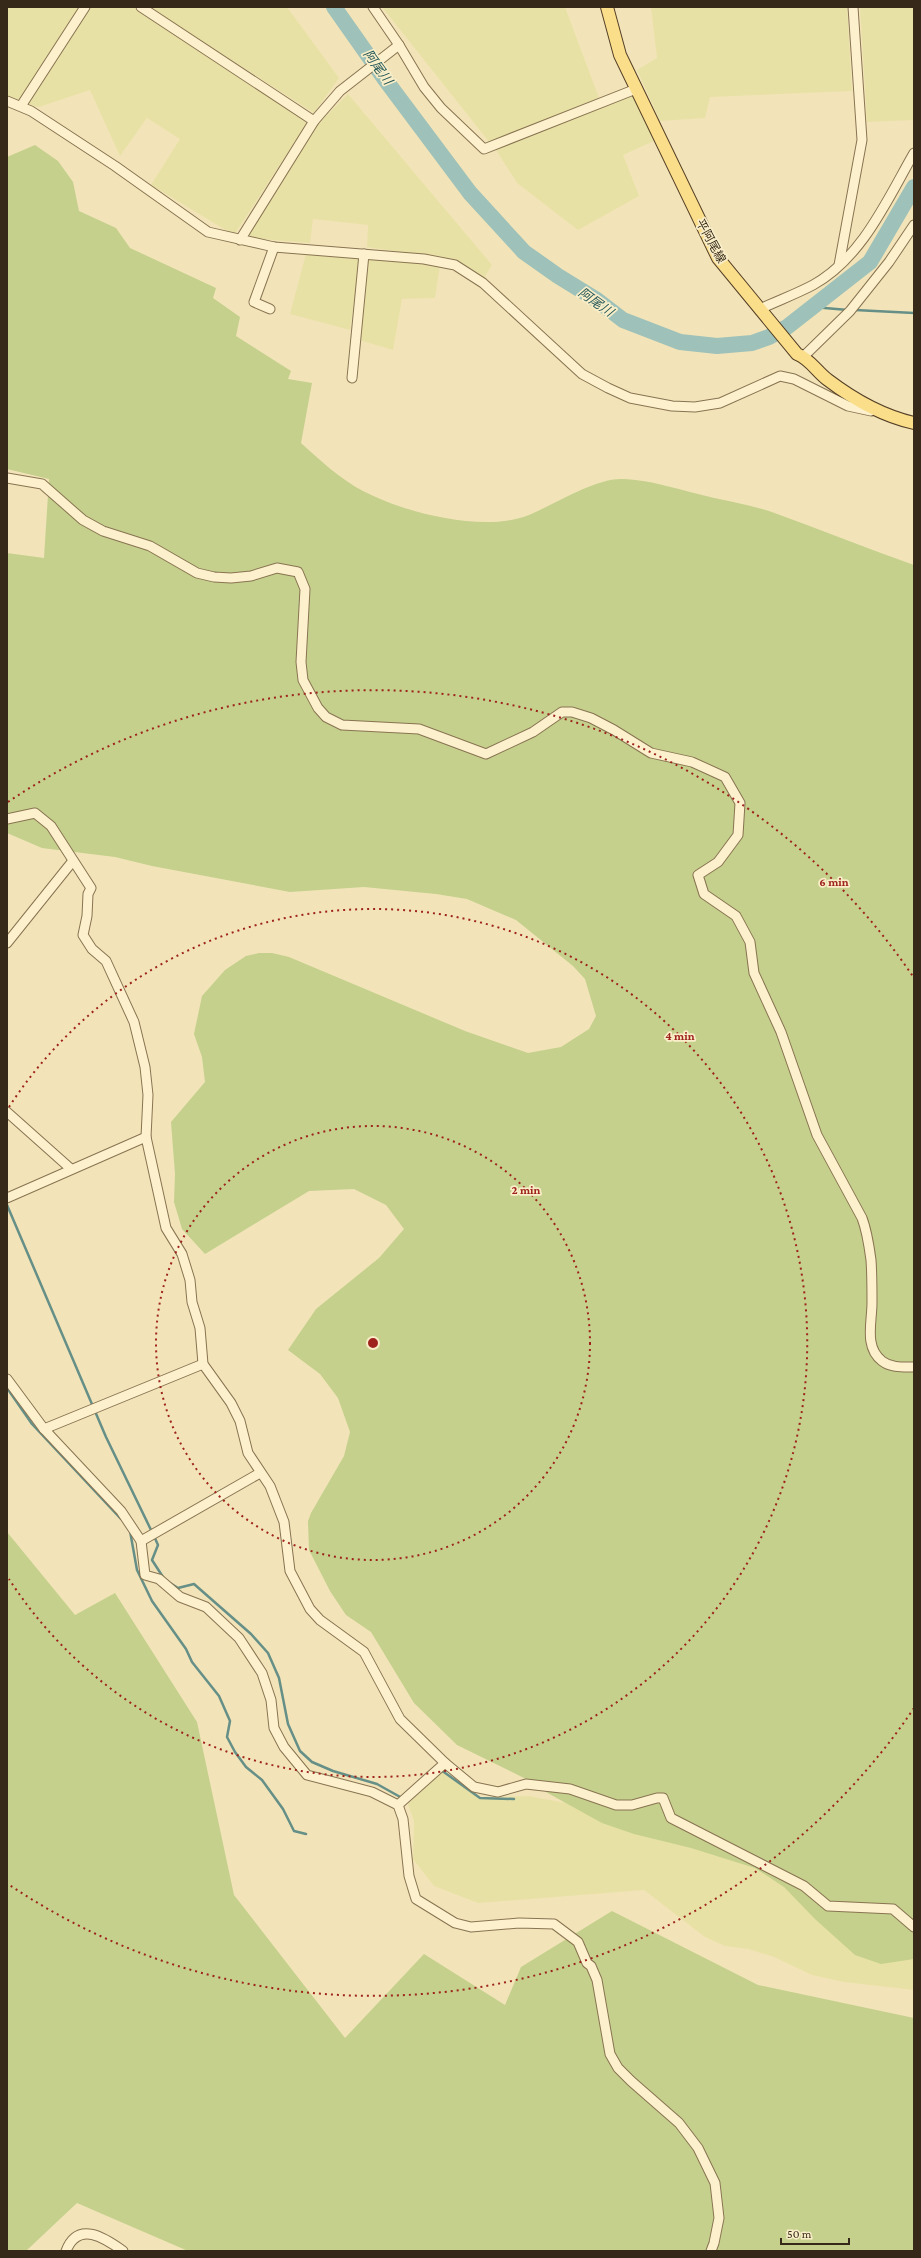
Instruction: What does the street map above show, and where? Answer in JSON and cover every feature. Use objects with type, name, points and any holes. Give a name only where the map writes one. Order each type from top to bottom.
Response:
[{"type":"main road","name":"平阿尾線","points":[[607,7],[616,44],[636,89],[718,258],[800,355],[827,380],[879,412],[914,423]]},
{"type":"street","points":[[21,106],[85,7]]},
{"type":"street","points":[[141,7],[314,121]]},
{"type":"street","points":[[373,7],[399,45],[424,87],[440,108],[484,149],[636,89]]},
{"type":"street","points":[[839,265],[862,140],[853,7]]},
{"type":"street","points":[[240,240],[314,121],[340,91],[385,58],[399,45]]},
{"type":"street","points":[[7,102],[21,106],[115,166],[208,232],[274,247],[424,259],[455,265],[483,283],[582,374],[630,398],[672,406],[695,407],[720,403],[780,376],[794,379],[848,406],[879,412]]},
{"type":"street","points":[[762,311],[814,284],[839,265],[866,236],[914,153]]},
{"type":"street","points":[[800,355],[850,311],[889,262],[914,225]]},
{"type":"street","points":[[270,309],[254,302],[274,247]]},
{"type":"street","points":[[352,378],[364,254]]},
{"type":"street","points":[[7,478],[42,484],[83,520],[103,531],[150,546],[197,573],[214,577],[230,578],[251,576],[277,568],[298,572],[305,589],[301,662],[303,680],[318,708],[326,717],[342,724],[419,729],[486,754],[533,732],[562,712],[572,712],[591,718],[614,730],[651,753],[692,762],[725,777],[740,803],[740,825],[738,835],[718,862],[698,875],[704,894],[736,916],[750,942],[754,973],[781,1032],[817,1135],[862,1218],[866,1230],[871,1260],[872,1305],[869,1331],[873,1350],[880,1360],[889,1366],[914,1367]]},
{"type":"street","points":[[7,819],[35,813],[51,826],[72,862],[90,888],[83,935],[92,949],[106,961],[134,1022],[145,1067],[148,1095],[146,1136],[166,1228],[182,1254],[190,1280],[192,1302],[200,1328],[203,1364],[231,1403],[240,1421],[248,1453],[270,1486],[278,1504],[284,1522],[290,1571],[310,1609],[320,1620],[364,1652],[400,1719],[445,1763],[474,1787],[498,1792],[526,1784],[563,1788],[616,1805],[632,1805],[657,1798],[663,1798],[671,1818],[804,1886],[828,1906],[893,1909],[914,1927]]},
{"type":"street","points":[[7,943],[72,862]]},
{"type":"street","points":[[7,1112],[71,1169]]},
{"type":"street","points":[[7,1198],[146,1136]]},
{"type":"street","points":[[44,1430],[203,1364]]},
{"type":"street","points":[[7,1379],[44,1430],[117,1506],[141,1541],[146,1574],[159,1579],[180,1597],[206,1607],[239,1638],[262,1673],[271,1700],[274,1728],[284,1748],[297,1765],[307,1775],[372,1792],[398,1805],[403,1819],[409,1876],[416,1899],[455,1923],[471,1926],[519,1923],[554,1924],[578,1942],[587,1963],[591,1966],[597,1980],[610,2054],[618,2068],[679,2123],[698,2148],[715,2183],[719,2218],[711,2251]]},
{"type":"street","points":[[141,1541],[260,1473]]},
{"type":"street","points":[[398,1805],[445,1763]]},
{"type":"street","points":[[66,2251],[74,2239],[82,2234],[92,2233],[100,2236],[123,2251]]},
{"type":"shaded area","points":[[7,7],[80,7],[19,101],[7,98]]},
{"type":"shaded area","points":[[91,7],[133,7],[308,122],[234,235],[151,185],[180,139],[147,118],[120,156],[90,90],[39,107],[28,104]]},
{"type":"shaded area","points":[[149,7],[287,7],[339,78],[314,113]]},
{"type":"shaded area","points":[[382,7],[565,7],[599,98],[490,143]]},
{"type":"shaded area","points":[[651,7],[847,7],[852,91],[710,97],[705,118],[660,121],[637,70],[657,58]]},
{"type":"shaded area","points":[[860,7],[914,7],[914,120],[867,122]]},
{"type":"shaded area","points":[[348,94],[492,265],[484,278],[458,261],[367,247],[368,225],[313,219],[310,243],[247,238],[314,128]]},
{"type":"shaded area","points":[[631,94],[656,140],[623,155],[639,196],[578,230],[517,183],[496,150]]},
{"type":"shaded area","points":[[306,254],[360,258],[350,330],[290,314]]},
{"type":"shaded area","points":[[367,258],[440,265],[435,298],[402,299],[393,350],[359,340]]},
{"type":"shaded area","points":[[440,1771],[480,1798],[528,1796],[604,1810],[914,1923],[914,1990],[844,1982],[812,1975],[774,1957],[748,1949],[725,1946],[705,1937],[644,1890],[478,1903],[434,1886],[413,1859],[414,1821],[408,1804]]},
{"type":"green space","points":[[35,145],[58,161],[73,182],[79,211],[116,228],[130,248],[216,288],[213,298],[240,317],[236,336],[291,371],[288,379],[312,383],[301,443],[338,475],[363,491],[400,507],[422,513],[445,518],[490,522],[511,520],[529,515],[576,492],[601,482],[624,479],[643,481],[769,511],[914,565],[914,1959],[881,1964],[855,1955],[815,1919],[784,1887],[755,1868],[691,1848],[634,1834],[602,1823],[535,1786],[524,1778],[457,1745],[414,1703],[371,1632],[346,1615],[330,1591],[309,1550],[308,1521],[311,1513],[344,1456],[350,1432],[338,1398],[320,1374],[288,1350],[316,1309],[379,1258],[404,1229],[386,1205],[354,1189],[309,1191],[205,1254],[182,1229],[174,1202],[175,1174],[171,1122],[205,1082],[202,1057],[194,1034],[202,996],[225,970],[246,956],[259,953],[272,953],[289,957],[465,1031],[528,1053],[561,1047],[589,1029],[596,1016],[585,979],[573,966],[516,920],[467,899],[436,894],[364,887],[290,892],[152,866],[115,857],[42,848],[7,833],[7,553],[44,558],[49,479],[7,469],[7,157]]},
{"type":"green space","points":[[7,1532],[75,1615],[115,1593],[197,1722],[234,1895],[345,2038],[424,1954],[505,2005],[521,1967],[612,1911],[758,1985],[914,2018],[914,2251],[188,2251],[77,2203],[26,2251],[7,2251]]},
{"type":"waterway","name":"阿尾川","points":[[334,7],[384,78],[470,193],[524,252],[558,276],[597,300],[623,320],[680,342],[717,346],[752,343],[769,337],[787,327],[870,262],[914,187]]},
{"type":"waterway","points":[[813,307],[848,310]]},
{"type":"waterway","points":[[855,310],[914,313]]},
{"type":"waterway","points":[[7,1205],[106,1437],[152,1532]]},
{"type":"waterway","points":[[7,1388],[32,1424],[121,1519]]},
{"type":"waterway","points":[[130,1531],[137,1570],[152,1601],[186,1649],[192,1662],[219,1696],[230,1721],[227,1737],[235,1752],[246,1767],[262,1780],[283,1809],[294,1831],[306,1834]]},
{"type":"waterway","points":[[154,1536],[158,1545],[152,1560],[163,1577]]},
{"type":"waterway","points":[[170,1583],[178,1588],[194,1584],[251,1634],[268,1653],[279,1678],[288,1724],[300,1751],[312,1762],[333,1771],[377,1784],[402,1798]]},
{"type":"waterway","points":[[441,1770],[480,1798],[514,1799]]}]
